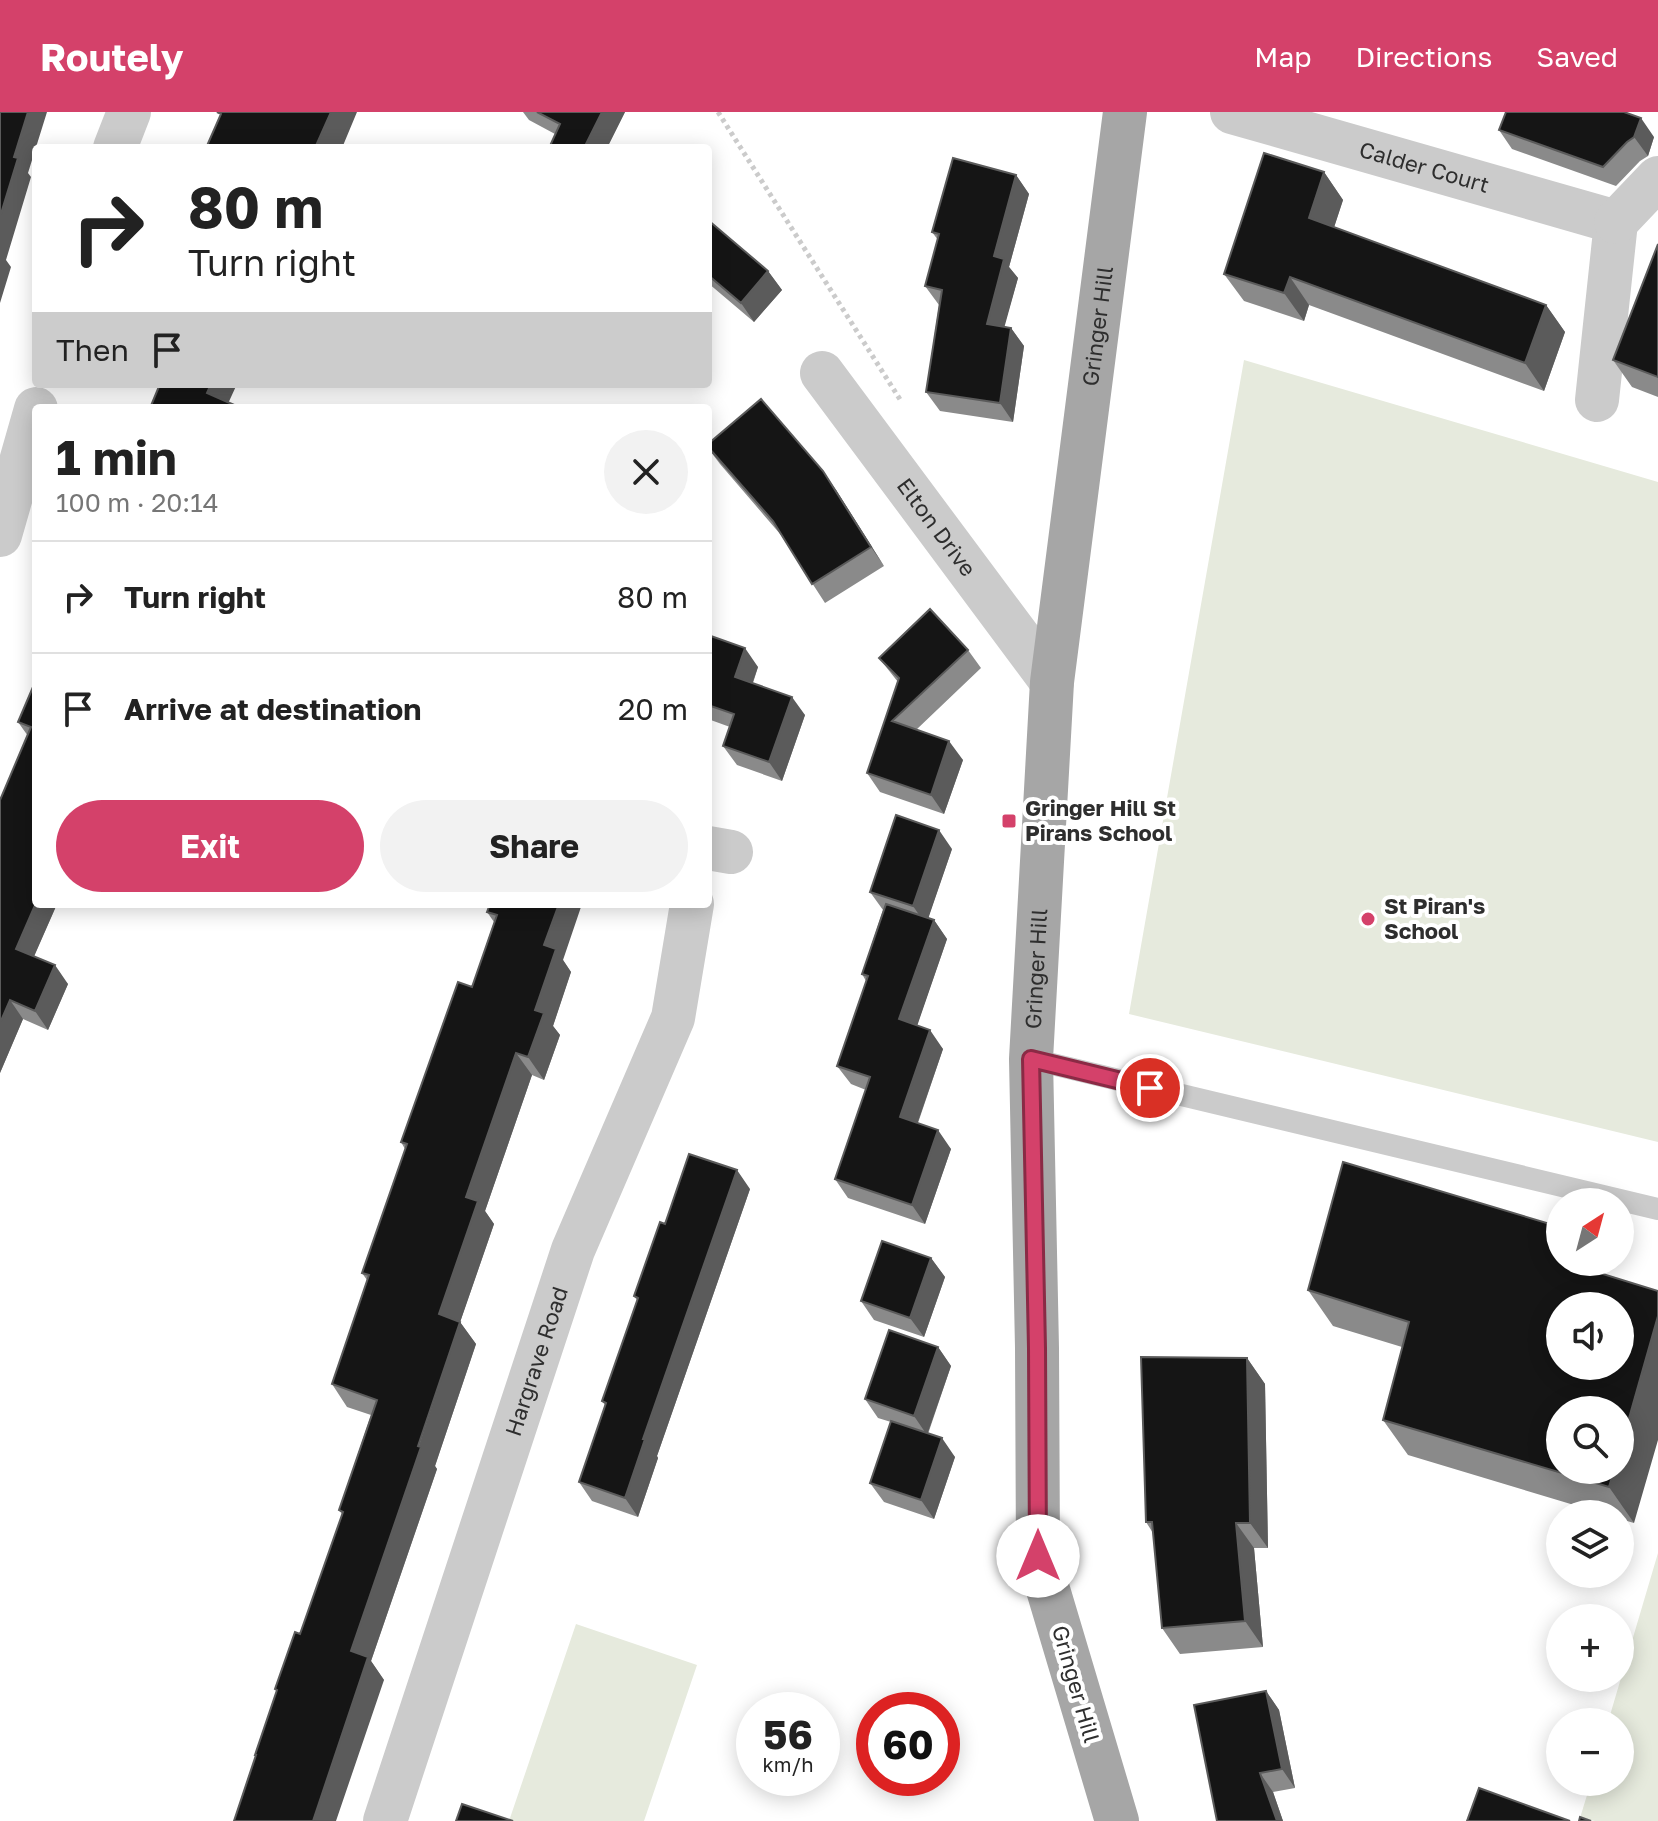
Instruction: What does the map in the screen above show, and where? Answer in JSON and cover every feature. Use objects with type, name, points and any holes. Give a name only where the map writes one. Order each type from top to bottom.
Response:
[{"type":"main road","name":"Gringer Hill","points":[[1117,1821],[1038,1556],[1031,1059],[1052,682],[1125,112]]},
{"type":"street","points":[[117,144],[129,112]]},
{"type":"street","name":"Calder Court","points":[[1232,112],[1616,222]]},
{"type":"street","points":[[1597,400],[1616,222],[1658,178]]},
{"type":"street","name":"Elton Drive","points":[[822,373],[1052,682]]},
{"type":"street","points":[[0,535],[32,422]]},
{"type":"street","name":"Hargrave Road","points":[[385,1821],[573,1250],[673,1018],[691,908]]},
{"type":"lane","points":[[1031,1059],[1658,1209]]},
{"type":"path","points":[[718,112],[903,404]]},
{"type":"shaded area","points":[[1244,360],[1658,482],[1658,1142],[1129,1014]]},
{"type":"shaded area","points":[[1658,1553],[1658,1821],[1595,1821],[1580,1818],[1587,1796],[1634,1796],[1634,1708],[1612,1708],[1617,1692],[1634,1692],[1634,1634]]},
{"type":"shaded area","points":[[576,1624],[697,1665],[644,1821],[509,1821]]},
{"type":"building","points":[[0,112],[28,112],[0,217]]},
{"type":"building","points":[[217,112],[331,112],[317,144],[208,144],[221,114]]},
{"type":"building","points":[[537,112],[602,112],[586,144],[551,144],[560,124]]},
{"type":"building","points":[[1506,112],[1624,112],[1641,118],[1634,137],[1603,167],[1499,130]]},
{"type":"building","points":[[1264,153],[1324,172],[1309,218],[1546,305],[1525,363],[1290,277],[1284,293],[1224,274]]},
{"type":"building","points":[[953,158],[1016,175],[994,256],[1004,259],[987,324],[1011,328],[1000,403],[926,392],[942,290],[925,286],[939,234],[932,232]]},
{"type":"building","points":[[712,223],[768,271],[741,303],[712,278]]},
{"type":"building","points":[[1658,244],[1658,377],[1613,360]]},
{"type":"building","points":[[158,388],[209,388],[207,393],[232,404],[152,404]]},
{"type":"building","points":[[761,399],[823,471],[871,547],[812,584],[773,521],[712,452],[712,441]]},
{"type":"building","points":[[930,609],[968,650],[892,721],[949,741],[931,795],[867,773],[899,678],[879,658]]},
{"type":"building","points":[[712,636],[745,648],[735,677],[792,697],[769,762],[723,746],[734,714],[712,706]]},
{"type":"building","points":[[32,689],[34,908],[16,949],[55,965],[35,1011],[10,1000],[0,1023],[0,800],[31,727],[18,722]]},
{"type":"building","points":[[896,815],[939,830],[913,906],[870,892]]},
{"type":"building","points":[[886,904],[934,920],[899,1019],[930,1030],[900,1117],[938,1130],[912,1205],[835,1179],[870,1077],[837,1066],[868,976],[862,974]]},
{"type":"building","points":[[488,908],[558,908],[544,945],[556,949],[535,1010],[544,1013],[528,1057],[516,1053],[466,1197],[478,1201],[439,1314],[460,1322],[351,1651],[368,1657],[313,1821],[234,1821],[295,1632],[300,1634],[343,1512],[339,1510],[377,1400],[332,1384],[369,1275],[362,1273],[407,1144],[401,1142],[458,982],[472,987],[497,915],[487,912]]},
{"type":"building","points":[[689,1154],[737,1170],[625,1498],[579,1482],[606,1403],[602,1401],[638,1298],[634,1296],[660,1222],[665,1224]]},
{"type":"building","points":[[1343,1162],[1546,1223],[1546,1276],[1609,1276],[1658,1291],[1658,1316],[1634,1401],[1634,1396],[1546,1396],[1546,1468],[1383,1420],[1409,1322],[1308,1290]]},
{"type":"building","points":[[882,1241],[931,1258],[910,1318],[861,1301]]},
{"type":"building","points":[[889,1330],[938,1347],[914,1416],[865,1399]]},
{"type":"building","points":[[1141,1357],[1247,1358],[1250,1523],[1236,1523],[1245,1621],[1162,1628],[1152,1522],[1146,1522]]},
{"type":"building","points":[[891,1421],[942,1438],[921,1500],[870,1483]]},
{"type":"building","points":[[1266,1691],[1282,1769],[1260,1773],[1277,1821],[1217,1821],[1194,1705]]},
{"type":"building","points":[[1479,1788],[1570,1821],[1467,1821]]},
{"type":"building","points":[[462,1804],[513,1821],[456,1821]]},
{"type":"place","name":"Gringer Hill St Pirans School","points":[[1009,821]]},
{"type":"place","name":"St Piran's School","points":[[1368,919]]},
{"type":"route","points":[[1038,1556],[1031,1059],[1150,1088]]}]
